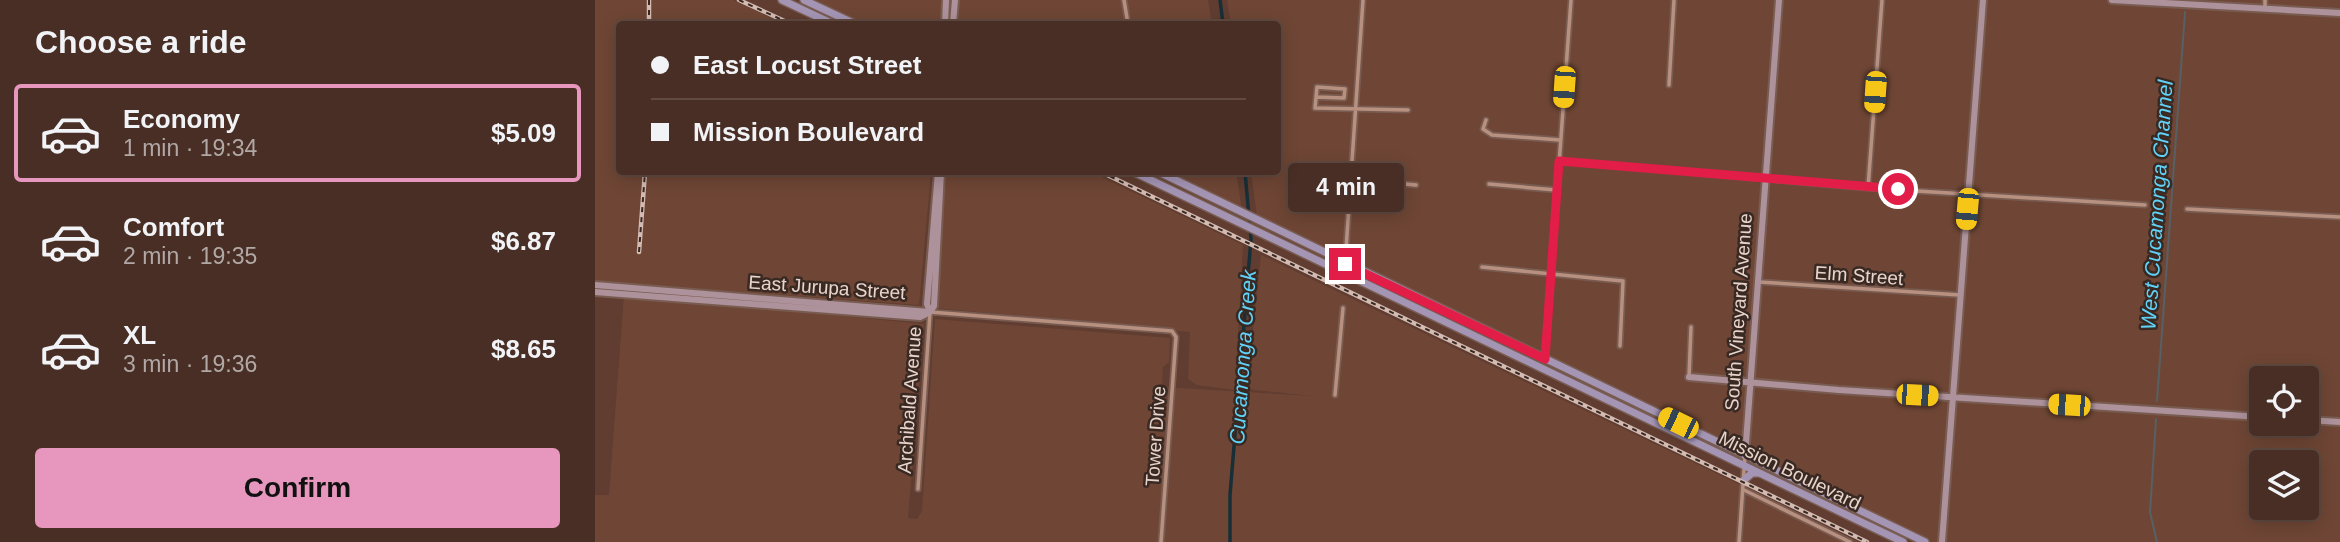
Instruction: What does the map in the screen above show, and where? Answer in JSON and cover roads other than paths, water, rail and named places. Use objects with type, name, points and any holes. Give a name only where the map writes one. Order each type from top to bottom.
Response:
[{"type":"main road","points":[[782,0],[827,21]]},
{"type":"main road","points":[[804,0],[849,21]]},
{"type":"main road","points":[[945,21],[946,0]]},
{"type":"main road","points":[[953,21],[955,0]]},
{"type":"main road","name":"South Vineyard Avenue","points":[[1745,456],[1779,0]]},
{"type":"main road","points":[[1942,542],[1983,0]]},
{"type":"main road","points":[[2112,0],[2340,13]]},
{"type":"main road","name":"Archibald Avenue","points":[[930,312],[927,304],[930,253],[939,175]]},
{"type":"main road","name":"Archibald Avenue","points":[[930,312],[934,306],[939,175]]},
{"type":"main road","name":"Mission Boulevard","points":[[1140,175],[1244,225],[1545,359],[1926,542]]},
{"type":"main road","name":"Mission Boulevard","points":[[1165,175],[1343,267],[1903,542]]},
{"type":"main road","points":[[930,253],[936,269]]},
{"type":"main road","name":"East Jurupa Street","points":[[595,285],[930,312]]},
{"type":"main road","name":"East Jurupa Street","points":[[595,292],[920,317],[930,312]]},
{"type":"main road","points":[[1689,377],[2249,416]]},
{"type":"main road","points":[[2319,421],[2340,422]]},
{"type":"main road","points":[[1744,480],[1752,473],[1759,473]]},
{"type":"street","points":[[1124,0],[1128,21]]},
{"type":"street","points":[[1343,267],[1363,0]]},
{"type":"street","points":[[1545,359],[1571,0]]},
{"type":"street","points":[[1669,85],[1674,0]]},
{"type":"street","points":[[1868,188],[1882,0]]},
{"type":"street","points":[[2265,0],[2265,9]]},
{"type":"street","points":[[1316,97],[1344,98],[1345,89],[1317,87],[1316,97],[1315,108],[1408,110]]},
{"type":"street","points":[[1486,120],[1483,129],[1492,135],[1560,140]]},
{"type":"street","points":[[1559,161],[1868,188],[2145,205]]},
{"type":"street","points":[[1351,179],[1418,185]]},
{"type":"street","points":[[1489,184],[1556,190]]},
{"type":"street","points":[[2187,208],[2340,217]]},
{"type":"street","points":[[1482,267],[1623,281],[1620,346]]},
{"type":"street","name":"Elm Street","points":[[1756,282],[1960,295]]},
{"type":"street","points":[[1335,395],[1343,308]]},
{"type":"street","name":"Tower Drive","points":[[930,312],[1174,332],[1161,542]]},
{"type":"street","name":"Archibald Avenue","points":[[918,489],[930,312]]},
{"type":"street","points":[[1689,377],[1691,327]]},
{"type":"street","name":"South Vineyard Avenue","points":[[1739,542],[1745,456]]},
{"type":"street","points":[[1744,490],[1850,542]]},
{"type":"waterway","name":"Cucamonga Creek","points":[[1220,0],[1223,21]]},
{"type":"waterway","name":"West Cucamonga Channel","points":[[2157,401],[2185,12]]},
{"type":"waterway","name":"Cucamonga Creek","points":[[1230,542],[1230,495],[1251,239],[1245,175]]},
{"type":"waterway","name":"West Cucamonga Channel","points":[[2156,419],[2150,512],[2157,542]]},
{"type":"railway","points":[[649,0],[649,21]]},
{"type":"railway","points":[[739,0],[784,21]]},
{"type":"railway","points":[[639,252],[645,175]]},
{"type":"railway","points":[[1107,175],[1867,542]]}]
